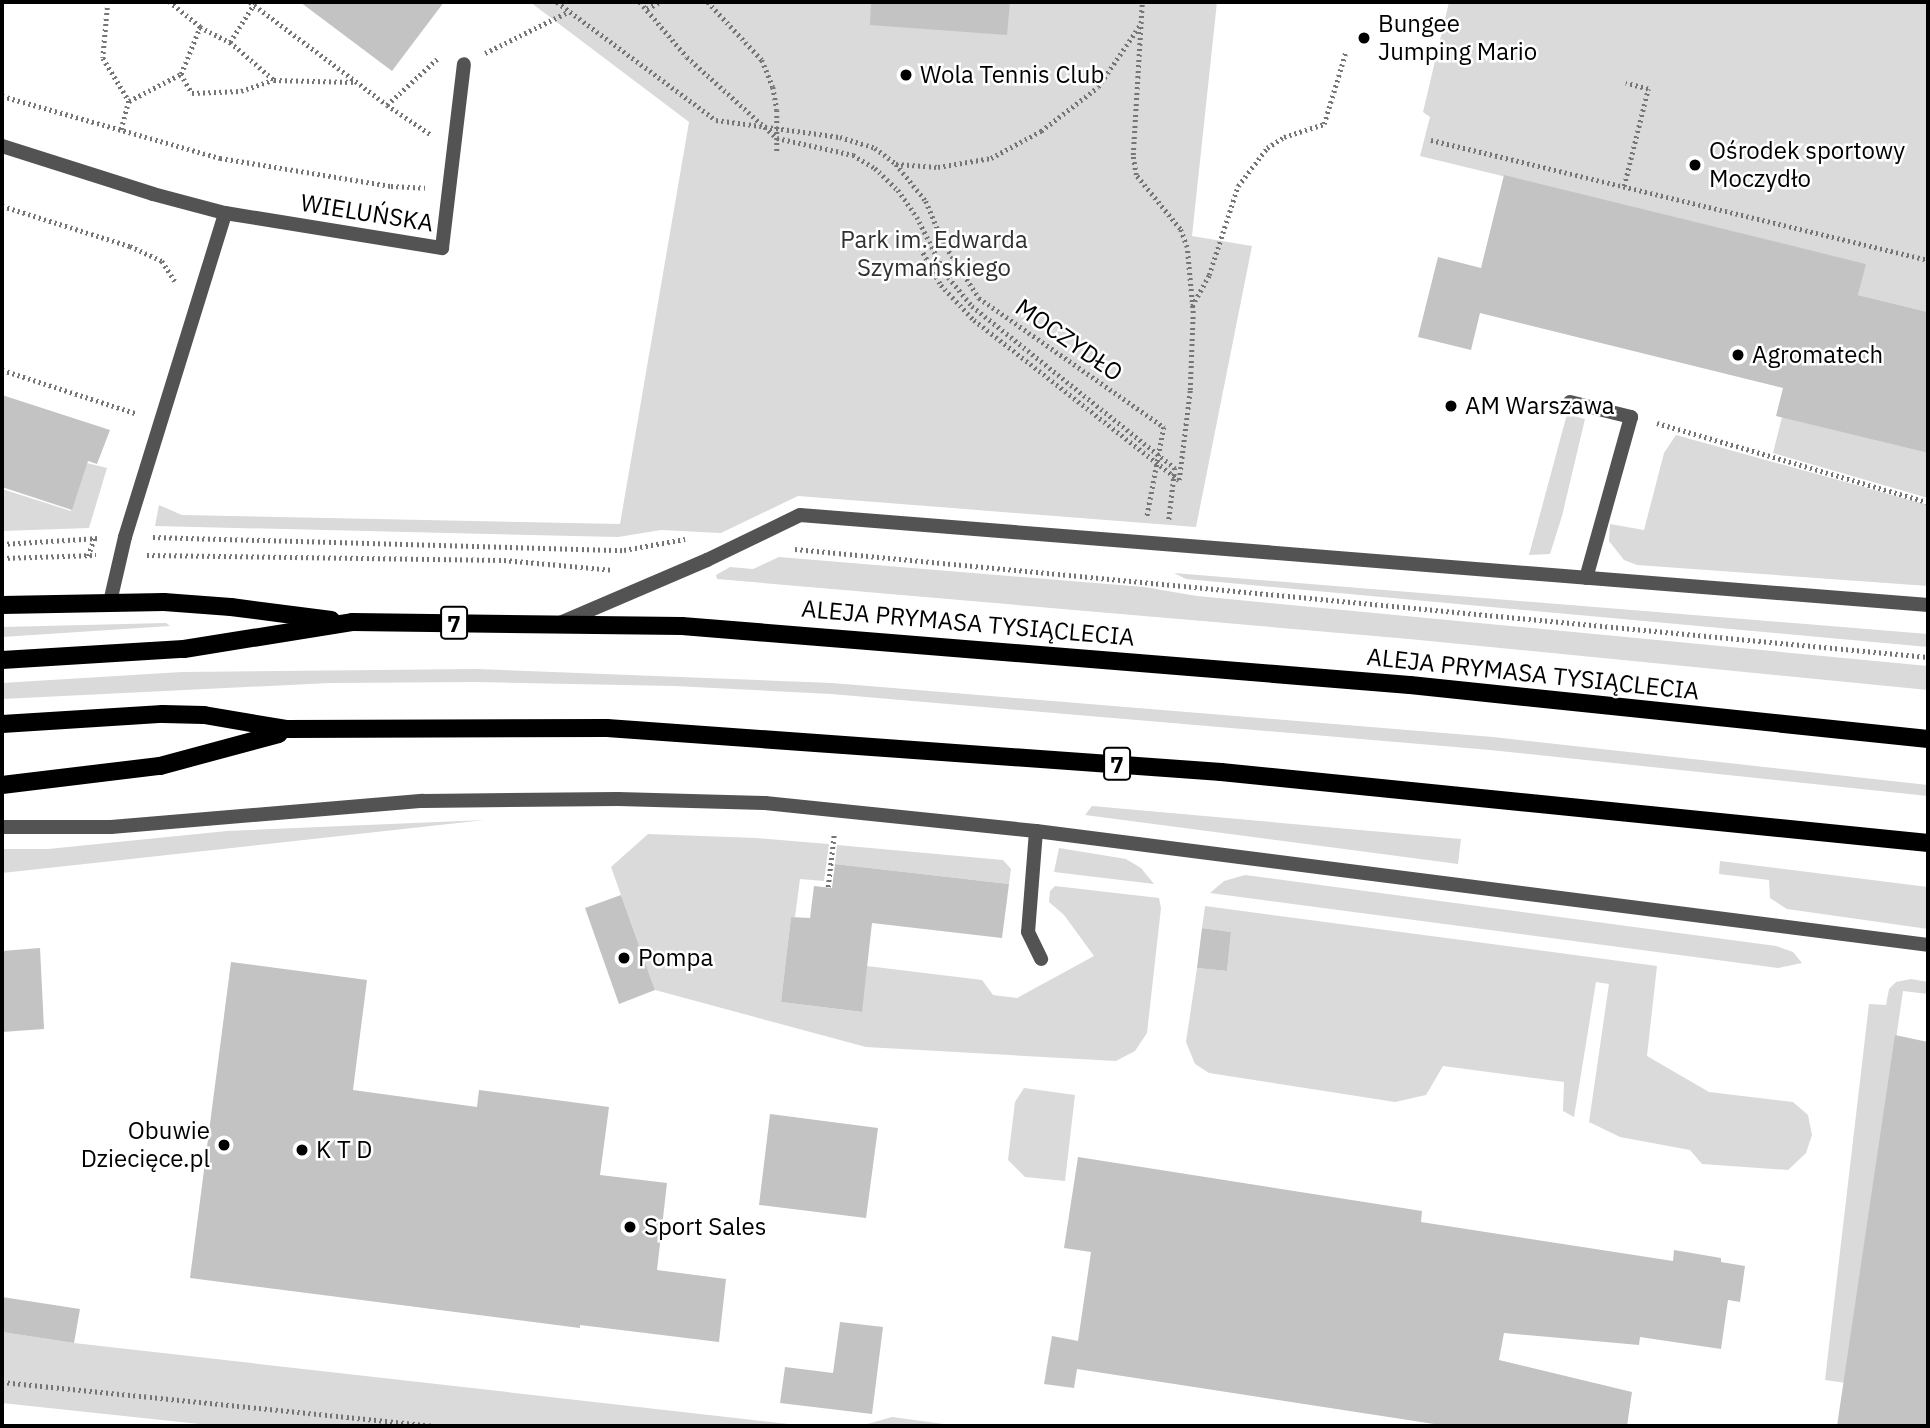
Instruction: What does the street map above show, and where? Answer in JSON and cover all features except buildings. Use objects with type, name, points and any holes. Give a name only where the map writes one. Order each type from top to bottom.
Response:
[{"type":"main road","points":[[2,605],[110,602],[231,607],[352,622]]},
{"type":"main road","name":"ALEJA PRYMASA TYSIĄCLECIA","points":[[2,660],[184,649],[352,622],[682,626],[1410,685],[1928,739]]},
{"type":"main road","name":"7","points":[[2,724],[163,714],[204,715],[253,725],[303,729],[490,726],[621,729],[1221,772],[1928,843]]},
{"type":"main road","points":[[2,785],[160,765],[238,743],[303,729]]},
{"type":"street","name":"WIELUŃSKA","points":[[2,146],[153,194],[225,213],[442,248],[464,64]]},
{"type":"street","points":[[110,602],[125,537],[225,213]]},
{"type":"street","points":[[1570,402],[1631,417],[1586,578]]},
{"type":"street","points":[[555,625],[707,560],[800,515],[1928,605]]},
{"type":"street","points":[[2,827],[111,827],[424,801],[618,799],[765,803],[1037,831],[1928,945]]},
{"type":"street","points":[[1037,831],[1028,932],[1041,959]]},
{"type":"path","points":[[108,2],[103,58],[129,101],[121,130]]},
{"type":"path","points":[[170,2],[200,27],[230,42],[274,80]]},
{"type":"path","name":"MOCZYDŁO","points":[[557,2],[716,120],[840,137],[874,148],[896,164],[926,201],[943,242],[979,298],[1164,427],[1146,524]]},
{"type":"path","points":[[640,2],[687,57],[778,138],[828,147],[853,155],[875,169],[898,190],[945,273],[972,306],[1175,468],[1168,526]]},
{"type":"path","points":[[646,9],[659,2]]},
{"type":"path","points":[[708,2],[762,60],[773,87],[777,151]]},
{"type":"path","points":[[918,243],[941,285],[974,320],[1179,480],[1190,390],[1192,306],[1187,247],[1180,229],[1136,175],[1133,155],[1142,2]]},
{"type":"path","points":[[230,42],[252,3],[355,83],[438,140]]},
{"type":"path","points":[[387,105],[436,58],[464,64],[569,12]]},
{"type":"path","points":[[896,164],[937,167],[991,158],[1041,131],[1098,87],[1141,23]]},
{"type":"path","points":[[129,101],[181,74],[200,27]]},
{"type":"path","points":[[1192,306],[1209,275],[1238,186],[1266,148],[1284,137],[1324,124],[1346,51]]},
{"type":"path","points":[[181,74],[192,93],[241,91],[274,80],[355,83]]},
{"type":"path","points":[[1624,186],[1648,89],[1626,83]]},
{"type":"path","points":[[2,96],[220,158],[391,186],[430,188],[432,180]]},
{"type":"path","points":[[1431,140],[1928,260]]},
{"type":"path","points":[[2,206],[130,246],[162,261],[176,278],[172,290]]},
{"type":"path","points":[[2,370],[135,413]]},
{"type":"path","points":[[131,425],[138,401]]},
{"type":"path","points":[[1631,417],[1928,502]]},
{"type":"path","points":[[88,555],[96,531]]},
{"type":"path","points":[[2,544],[125,537],[624,550],[679,538]]},
{"type":"path","points":[[781,548],[1928,657]]},
{"type":"path","points":[[2,558],[122,555],[504,560],[621,571]]},
{"type":"path","points":[[828,887],[834,834]]},
{"type":"path","points":[[2,1382],[435,1426]]},
{"type":"green space","name":"Park im. Edwarda Szymańskiego","points":[[530,2],[1217,2],[1192,236],[1252,246],[1196,527],[798,496],[721,533],[661,530],[618,537],[155,526],[159,505],[182,515],[620,524],[689,122]]},
{"type":"green space","name":"Ośrodek sportowy Moczydło","points":[[1449,2],[1928,2],[1928,312],[1858,295],[1865,264],[1420,156],[1430,117],[1423,112]]},
{"type":"green space","points":[[1567,414],[1585,419],[1562,516],[1550,554],[1529,555]]},
{"type":"green space","points":[[1782,417],[1928,453],[1928,498],[1773,453]]},
{"type":"green space","points":[[1676,435],[1928,505],[1928,586],[1637,565],[1624,560],[1609,541],[1610,524],[1644,530],[1664,453]]},
{"type":"green space","points":[[87,463],[107,468],[89,528],[2,531],[2,489],[71,511]]},
{"type":"green space","points":[[779,557],[1144,587],[1197,596],[1928,666],[1928,690],[1409,639],[717,579],[716,575],[730,567],[753,569]]},
{"type":"green space","points":[[1174,573],[1928,634],[1928,647],[1186,579]]},
{"type":"green space","points":[[166,623],[170,626],[2,637],[2,627]]},
{"type":"green space","points":[[476,669],[832,683],[1493,737],[1928,785],[1928,796],[1490,750],[831,694],[674,686],[476,682],[330,683],[2,699],[2,683],[182,672]]},
{"type":"green space","points":[[1092,806],[1461,839],[1458,864],[1085,815]]},
{"type":"green space","points":[[485,820],[2,873],[2,849],[48,849],[227,831]]},
{"type":"green space","points":[[648,834],[829,844],[824,881],[800,879],[795,917],[791,917],[781,1002],[861,1012],[867,966],[982,980],[993,995],[1017,998],[1094,956],[1064,915],[1049,902],[1050,891],[1055,886],[1159,898],[1161,908],[1147,1033],[1135,1051],[1116,1061],[866,1047],[655,990],[611,867]]},
{"type":"green space","points":[[837,845],[1003,860],[1011,869],[1009,884],[835,864]]},
{"type":"green space","points":[[1059,848],[1126,859],[1141,868],[1154,884],[1054,872]]},
{"type":"green space","points":[[1720,861],[1928,887],[1928,929],[1787,909],[1770,898],[1769,880],[1719,874]]},
{"type":"green space","points":[[1245,875],[1776,946],[1793,952],[1802,963],[1778,968],[1210,893],[1224,881]]},
{"type":"green space","points":[[1205,906],[1657,966],[1647,1056],[1709,1092],[1793,1102],[1808,1115],[1812,1135],[1806,1153],[1788,1170],[1702,1164],[1690,1150],[1620,1137],[1589,1122],[1609,984],[1596,982],[1574,1117],[1563,1111],[1564,1082],[1443,1066],[1426,1095],[1395,1102],[1209,1073],[1195,1064],[1186,1042],[1197,968],[1227,971],[1231,932],[1202,928]]},
{"type":"green space","points":[[1911,979],[1928,982],[1928,994],[1903,991],[1846,1383],[1825,1380],[1869,1004],[1886,1005],[1889,989],[1896,982]]},
{"type":"green space","points":[[1024,1088],[1075,1095],[1065,1181],[1025,1177],[1008,1160],[1015,1102]]},
{"type":"green space","points":[[2,1332],[74,1343],[807,1426],[218,1426],[2,1403]]},
{"type":"green space","points":[[892,1417],[944,1424],[957,1426],[860,1426]]},
{"type":"place","name":"Bungee Jumping Mario","points":[[1364,38]]},
{"type":"place","name":"Wola Tennis Club","points":[[906,75]]},
{"type":"place","name":"Ośrodek sportowy Moczydło","points":[[1695,165]]},
{"type":"place","name":"Agromatech","points":[[1738,355]]},
{"type":"place","name":"AM Warszawa","points":[[1451,406]]},
{"type":"place","name":"Pompa","points":[[624,958]]},
{"type":"place","name":"Obuwie Dziecięce.pl","points":[[224,1145]]},
{"type":"place","name":"K T D","points":[[302,1150]]},
{"type":"place","name":"Sport Sales","points":[[630,1227]]}]
